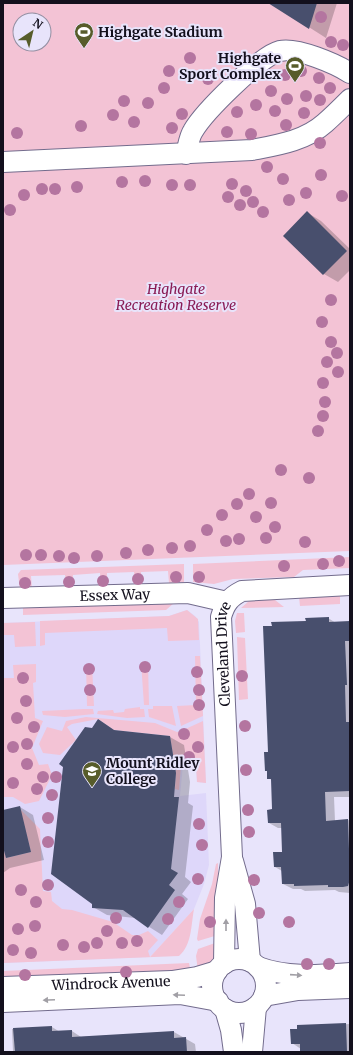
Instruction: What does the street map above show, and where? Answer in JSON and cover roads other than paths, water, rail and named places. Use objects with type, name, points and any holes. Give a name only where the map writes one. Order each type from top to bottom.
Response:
[{"type":"street","points":[[186,154],[192,132],[202,118],[257,63],[271,54],[282,50],[292,51],[328,62],[350,73]]},
{"type":"street","points":[[3,162],[252,150],[286,144],[310,133],[324,124],[350,99]]},
{"type":"street","name":"Cleveland Drive","points":[[221,967],[226,898],[232,857],[221,617],[227,602],[238,593],[254,589],[350,584]]},
{"type":"street","name":"Essex Way","points":[[3,598],[188,593],[227,602]]},
{"type":"street","name":"Cleveland Drive","points":[[232,857],[245,904],[254,964]]},
{"type":"street","points":[[234,1052],[231,1030],[213,988],[213,979],[221,967],[232,960],[241,959],[270,972],[302,976],[350,973]]},
{"type":"street","points":[[252,1052],[260,1002],[266,982],[254,964]]},
{"type":"street","name":"Windrock Avenue","points":[[3,988],[172,981],[197,977],[221,967]]},
{"type":"street","points":[[221,1005],[241,1013],[260,1002],[298,990],[350,988]]},
{"type":"street","name":"Windrock Avenue","points":[[3,1002],[180,994],[221,1005]]},
{"type":"place","name":"Highgate Stadium","points":[[84,49]]},
{"type":"place","name":"Highgate Sport Complex","points":[[295,83]]},
{"type":"place","name":"Mount Ridley College","points":[[92,788]]},
{"type":"park label","name":"Highgate Recreation Reserve","points":[[176,298]]}]
